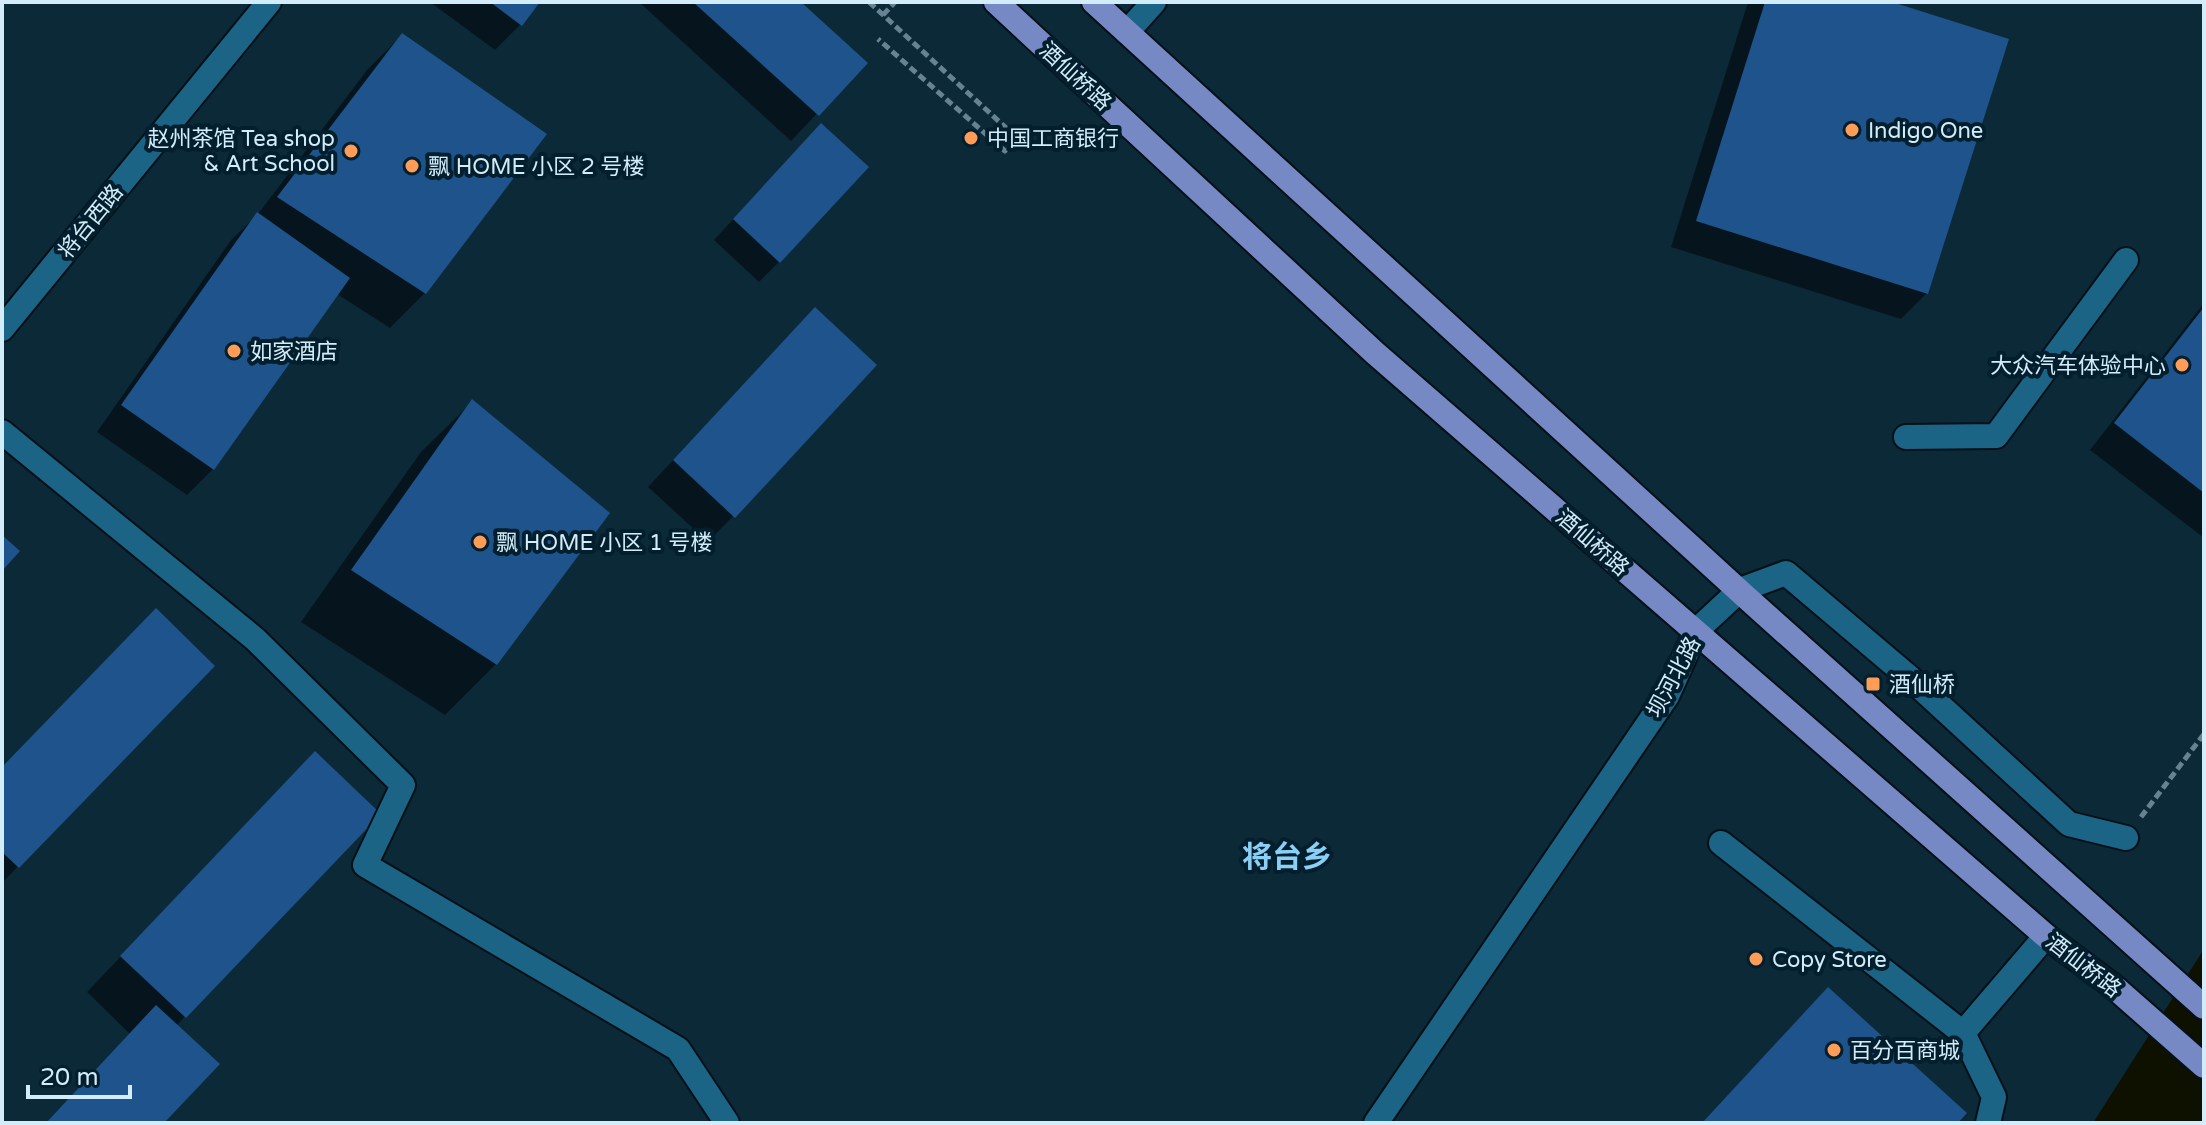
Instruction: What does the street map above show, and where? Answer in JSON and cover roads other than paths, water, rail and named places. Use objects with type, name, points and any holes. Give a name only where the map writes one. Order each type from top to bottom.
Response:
[{"type":"main road","name":"酒仙桥路","points":[[996,2],[1375,353],[2046,936],[2113,986],[2204,1066]]},
{"type":"main road","name":"酒仙桥路","points":[[1094,2],[2204,1007]]},
{"type":"street","name":"将台西路","points":[[2,329],[269,2]]},
{"type":"street","points":[[1127,32],[1154,2]]},
{"type":"street","points":[[1906,437],[1996,436],[2126,260]]},
{"type":"street","points":[[2,432],[255,639],[403,785],[365,865],[678,1049],[727,1123]]},
{"type":"street","name":"坝河北路","points":[[1376,1123],[1667,696],[1696,631],[1740,590],[1786,573],[1910,678],[2069,824],[2126,838]]},
{"type":"street","points":[[1721,843],[1963,1033],[1994,1097],[1988,1123]]},
{"type":"street","points":[[1963,1033],[2046,936]]},
{"type":"place","name":"Indigo One","points":[[1852,130]]},
{"type":"place","name":"中国工商银行","points":[[971,138]]},
{"type":"place","name":"赵州茶馆 Tea shop & Art School","points":[[351,151]]},
{"type":"place","name":"飘 HOME 小区 2 号楼","points":[[412,166]]},
{"type":"place","name":"如家酒店","points":[[234,351]]},
{"type":"place","name":"大众汽车体验中心","points":[[2182,365]]},
{"type":"place","name":"飘 HOME 小区 1 号楼","points":[[480,542]]},
{"type":"place","name":"酒仙桥","points":[[1873,684]]},
{"type":"place","name":"Copy Store","points":[[1756,959]]},
{"type":"place","name":"百分百商城","points":[[1834,1050]]},
{"type":"district","name":"将台乡","points":[[1287,857]]}]
